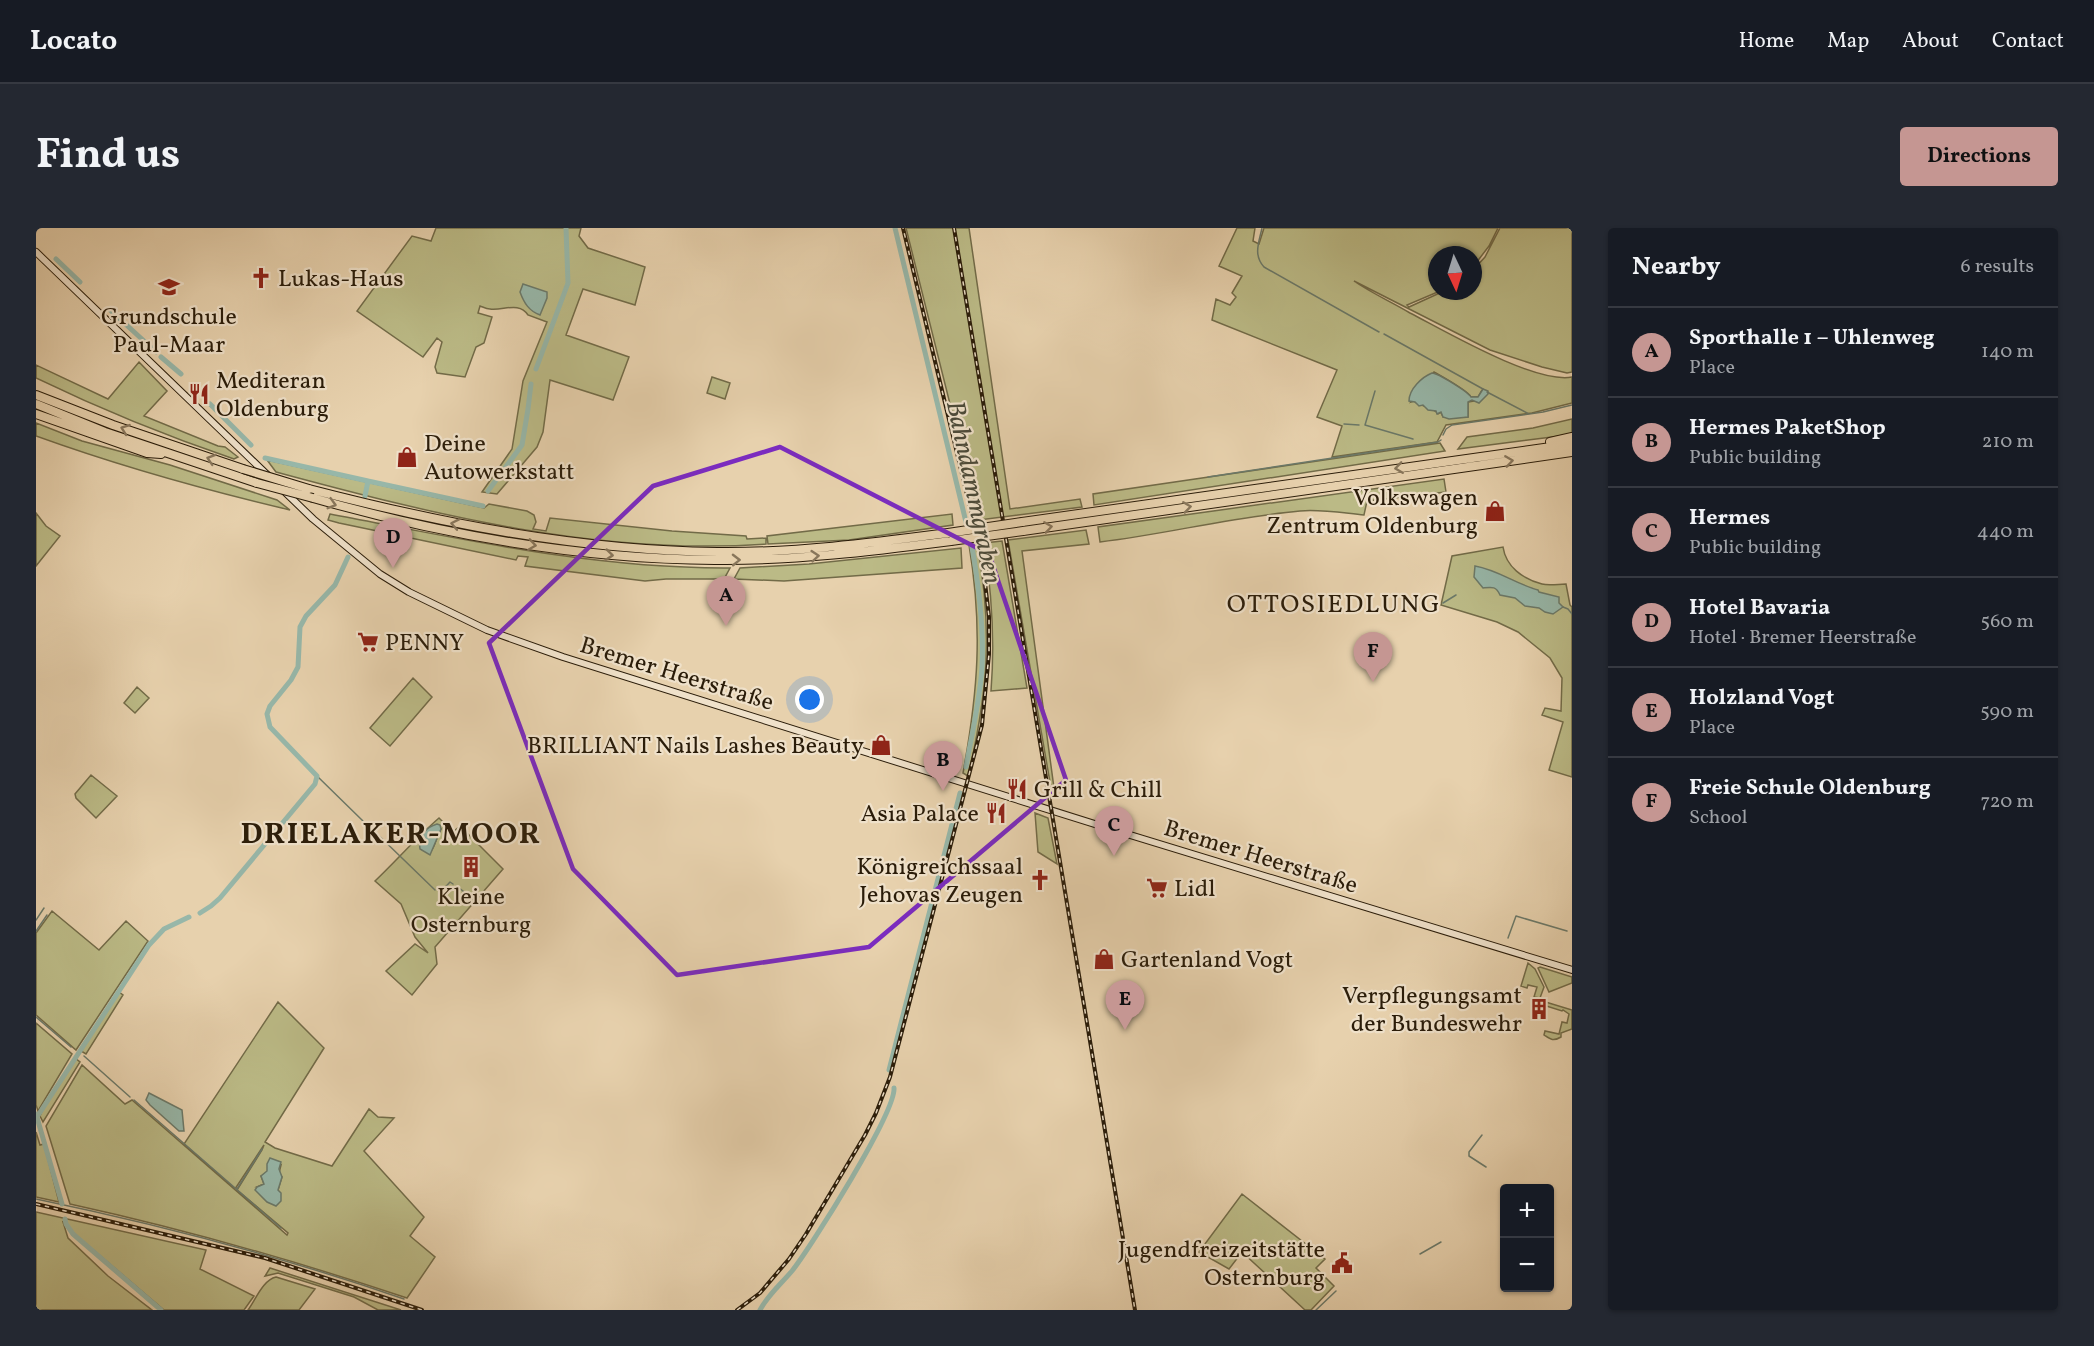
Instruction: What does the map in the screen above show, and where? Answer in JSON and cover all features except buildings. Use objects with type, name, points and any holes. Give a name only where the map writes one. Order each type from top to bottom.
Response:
[{"type":"highway","points":[[36,392],[63,406],[180,449],[243,469],[309,489],[513,538]]},
{"type":"highway","points":[[36,404],[105,432],[171,455],[257,483],[313,498],[420,525],[551,544],[614,556],[756,556],[868,551],[1023,526],[1069,515],[1108,514],[1470,462],[1572,452]]},
{"type":"highway","points":[[36,414],[147,453],[171,455]]},
{"type":"highway","points":[[1470,462],[1509,448],[1572,437]]},
{"type":"highway","points":[[1496,454],[1572,444]]},
{"type":"highway","points":[[1547,456],[1572,457]]},
{"type":"highway","points":[[1023,526],[1073,524],[1108,514]]},
{"type":"street","name":"Bremer Heerstraße","points":[[36,252],[314,519],[380,574],[409,592],[479,626],[542,650],[905,765],[1572,970]]},
{"type":"highlighted area","points":[[780,447],[989,554],[1066,780],[869,947],[677,975],[573,869],[489,643],[653,486]]},
{"type":"shaded area","points":[[436,228],[581,228],[579,236],[588,248],[645,267],[635,305],[583,289],[566,335],[629,357],[613,400],[550,380],[543,432],[537,447],[497,494],[482,492],[512,449],[523,381],[547,322],[528,315],[520,308],[489,309],[480,306],[478,313],[492,317],[484,343],[476,347],[465,377],[437,373],[435,367],[442,342],[437,338],[423,357],[357,311],[412,236],[431,241]]},
{"type":"shaded area","points":[[906,228],[969,228],[1010,509],[1080,499],[1082,507],[979,520]]},
{"type":"shaded area","points":[[1237,228],[1255,228],[1253,241],[1259,244],[1264,228],[1498,228],[1482,255],[1482,246],[1428,246],[1428,296],[1407,305],[1409,307],[1428,298],[1482,300],[1482,260],[1500,228],[1572,228],[1572,372],[1567,373],[1542,367],[1490,350],[1354,281],[1467,343],[1514,365],[1556,377],[1572,377],[1572,403],[1532,413],[1446,425],[1437,442],[1332,457],[1342,426],[1317,417],[1337,370],[1212,320],[1216,299],[1230,305],[1236,297],[1232,293],[1242,276],[1219,266]],"holes":[[[1434,372],[1471,397],[1478,397],[1482,390],[1480,400],[1468,402],[1468,417],[1443,417],[1441,412],[1438,414],[1414,401],[1411,402]]]},
{"type":"shaded area","points":[[523,284],[547,292],[540,315],[530,309],[523,300],[520,292]]},
{"type":"shaded area","points":[[139,362],[167,391],[144,416],[225,447],[238,457],[234,459],[158,431],[36,378],[36,365],[108,399]]},
{"type":"shaded area","points":[[1432,373],[1453,383],[1471,397],[1478,397],[1483,389],[1488,391],[1488,394],[1479,403],[1472,400],[1468,402],[1468,417],[1449,419],[1443,417],[1441,412],[1437,414],[1436,411],[1428,410],[1423,405],[1419,406],[1409,401],[1411,392],[1417,384]]},
{"type":"shaded area","points":[[712,377],[730,383],[725,399],[707,393]]},
{"type":"shaded area","points":[[1572,419],[1572,433],[1568,435],[1458,449],[1467,437],[1533,428]]},
{"type":"shaded area","points":[[36,423],[82,441],[170,465],[277,500],[290,510],[162,477],[67,447],[36,436]]},
{"type":"shaded area","points":[[1440,443],[1445,451],[1094,505],[1093,494]]},
{"type":"shaded area","points":[[267,460],[484,508],[489,504],[527,511],[534,515],[536,522],[533,529],[546,531],[550,518],[746,536],[747,539],[766,538],[766,544],[704,546],[642,544],[518,529],[396,503],[276,472]]},
{"type":"shaded area","points":[[1444,479],[1446,492],[1367,501],[1364,515],[1300,511],[1249,517],[1100,542],[1098,527]]},
{"type":"shaded area","points":[[36,513],[46,526],[60,536],[36,566]]},
{"type":"shaded area","points":[[330,514],[528,551],[578,558],[629,564],[730,568],[724,579],[645,581],[525,566],[528,557],[518,556],[516,560],[339,523],[328,520]]},
{"type":"shaded area","points":[[952,514],[953,525],[849,540],[768,544],[767,536]]},
{"type":"shaded area","points":[[1086,530],[1089,544],[1022,551],[1054,788],[1051,788],[1008,540]]},
{"type":"shaded area","points":[[1002,541],[1027,688],[991,691],[992,617],[984,543]]},
{"type":"shaded area","points":[[977,544],[985,604],[986,660],[980,717],[968,776],[963,773],[972,715],[977,660],[976,605],[969,545]]},
{"type":"shaded area","points":[[1503,547],[1508,561],[1522,575],[1545,585],[1566,584],[1572,607],[1572,777],[1549,770],[1563,722],[1542,715],[1545,708],[1561,711],[1562,678],[1550,658],[1518,632],[1497,622],[1441,605],[1452,556]]},
{"type":"shaded area","points":[[961,548],[962,568],[784,581],[734,579],[740,568],[809,564]]},
{"type":"shaded area","points":[[1475,566],[1539,592],[1559,597],[1559,603],[1563,607],[1553,614],[1539,608],[1525,606],[1515,598],[1500,595],[1493,588],[1483,588],[1474,577]]},
{"type":"shaded area","points":[[413,678],[432,697],[390,746],[370,728]]},
{"type":"shaded area","points":[[137,687],[149,698],[135,713],[124,703]]},
{"type":"shaded area","points":[[91,775],[117,796],[96,818],[76,798],[75,794]]},
{"type":"shaded area","points":[[1035,813],[1048,818],[1057,864],[1038,852]]},
{"type":"shaded area","points":[[439,818],[453,832],[460,826],[503,869],[435,947],[437,964],[412,995],[386,971],[415,944],[428,953],[415,937],[401,904],[375,881]],"holes":[[[430,827],[441,829],[431,851],[419,844],[420,837]]]},
{"type":"shaded area","points":[[437,824],[441,829],[430,855],[420,849],[420,840],[426,830]]},
{"type":"shaded area","points":[[52,911],[99,950],[126,921],[148,941],[76,1050],[36,1015],[36,933]]},
{"type":"shaded area","points":[[1528,963],[1535,969],[1544,987],[1540,998],[1534,997],[1537,987],[1521,986]]},
{"type":"shaded area","points":[[1538,968],[1572,977],[1572,983],[1549,992]]},
{"type":"shaded area","points":[[119,992],[123,995],[86,1054],[81,1051]]},
{"type":"shaded area","points":[[1539,1000],[1572,1010],[1572,1029],[1561,1033],[1561,1037],[1554,1040],[1544,1035],[1545,1031],[1559,1034],[1562,1022],[1567,1023],[1569,1014],[1563,1010],[1537,1003]]},
{"type":"shaded area","points":[[278,1002],[324,1048],[265,1142],[275,1148],[332,1166],[369,1109],[378,1117],[394,1118],[364,1151],[424,1217],[410,1236],[435,1257],[407,1298],[240,1247],[70,1204],[46,1126],[82,1065],[125,1104],[132,1100],[287,1235],[288,1233],[237,1190],[264,1145],[235,1189],[184,1144]],"holes":[[[281,1165],[279,1173],[282,1177],[278,1190],[257,1187],[264,1184],[261,1176]]]},
{"type":"shaded area","points":[[36,1023],[72,1054],[38,1111],[36,1105]]},
{"type":"shaded area","points":[[75,1058],[80,1062],[43,1122],[40,1116],[42,1111]]},
{"type":"shaded area","points":[[149,1093],[182,1110],[184,1131],[179,1131],[150,1105],[146,1100]]},
{"type":"shaded area","points":[[36,1132],[40,1145],[44,1144],[59,1202],[36,1197]]},
{"type":"shaded area","points":[[270,1158],[281,1162],[279,1169],[282,1177],[278,1190],[281,1193],[281,1201],[276,1206],[267,1202],[255,1190],[264,1184],[261,1176],[267,1171]]},
{"type":"shaded area","points":[[1242,1194],[1325,1259],[1316,1268],[1334,1286],[1311,1310],[1305,1310],[1242,1252],[1229,1269],[1199,1252]]},
{"type":"shaded area","points":[[36,1212],[206,1250],[200,1269],[254,1296],[244,1310],[164,1310],[63,1222],[68,1238],[108,1276],[152,1310],[36,1310]]},
{"type":"shaded area","points":[[270,1268],[401,1310],[378,1310],[354,1297],[278,1273],[265,1276]]},
{"type":"shaded area","points":[[276,1277],[315,1289],[299,1310],[248,1310],[267,1282]]},
{"type":"waterway","points":[[536,369],[568,283],[566,228]]},
{"type":"waterway","name":"Bahndammgraben","points":[[895,228],[972,547],[977,577],[982,622],[982,667],[978,704],[966,767]]},
{"type":"waterway","points":[[1262,228],[1258,253],[1264,267],[1379,332]]},
{"type":"waterway","points":[[56,259],[80,282]]},
{"type":"waterway","points":[[109,309],[156,352]]},
{"type":"waterway","points":[[1384,334],[1483,389]]},
{"type":"waterway","points":[[161,357],[181,374]]},
{"type":"waterway","points":[[488,491],[522,445],[531,384]]},
{"type":"waterway","points":[[1375,391],[1365,425],[1413,439]]},
{"type":"waterway","points":[[1487,392],[1529,414]]},
{"type":"waterway","points":[[210,404],[251,445]]},
{"type":"waterway","points":[[1443,435],[1452,425],[1543,412],[1572,405]]},
{"type":"waterway","points":[[1344,424],[1359,425]]},
{"type":"waterway","points":[[1208,477],[1441,440]]},
{"type":"waterway","points":[[265,458],[368,481]]},
{"type":"waterway","points":[[365,496],[368,481],[483,506]]},
{"type":"waterway","points":[[200,913],[220,898],[315,784],[317,776],[270,727],[267,714],[270,706],[291,680],[298,667],[300,627],[306,616],[335,585],[348,557]]},
{"type":"waterway","points":[[1443,603],[1456,595]]},
{"type":"waterway","points":[[1563,607],[1572,614]]},
{"type":"waterway","points":[[317,776],[363,821]]},
{"type":"waterway","name":"Bahndammgraben","points":[[889,1070],[960,793]]},
{"type":"waterway","points":[[372,829],[435,890]]},
{"type":"waterway","points":[[439,894],[450,882],[453,884]]},
{"type":"waterway","points":[[458,887],[474,900]]},
{"type":"waterway","points":[[36,920],[44,908]]},
{"type":"waterway","points":[[36,931],[47,915]]},
{"type":"waterway","points":[[1508,938],[1516,916],[1567,931]]},
{"type":"waterway","points":[[37,1117],[149,945],[164,929],[189,917]]},
{"type":"waterway","points":[[36,1017],[71,1047]]},
{"type":"waterway","points":[[84,1056],[130,1097]]},
{"type":"waterway","name":"Bahndammgraben","points":[[760,1310],[792,1271],[833,1209],[882,1123],[894,1088]]},
{"type":"waterway","points":[[134,1100],[281,1228]]},
{"type":"waterway","points":[[36,1114],[62,1204]]},
{"type":"waterway","points":[[1482,1135],[1469,1152],[1469,1156],[1486,1167]]},
{"type":"waterway","points":[[237,1189],[262,1149]]},
{"type":"waterway","points":[[36,1199],[222,1243],[313,1269],[404,1299]]},
{"type":"waterway","points":[[65,1219],[73,1234],[161,1310]]},
{"type":"waterway","points":[[1420,1254],[1441,1242]]},
{"type":"waterway","points":[[1316,1310],[1336,1291]]},
{"type":"railway","points":[[737,1310],[760,1293],[789,1259],[865,1135],[876,1113],[890,1077],[982,725],[989,654],[989,617],[982,557],[903,228]]},
{"type":"railway","points":[[954,228],[1135,1310]]},
{"type":"railway","points":[[36,1204],[265,1258],[422,1310]]},
{"type":"place","name":"Lukas-Haus","points":[[261,278]]},
{"type":"place","name":"Grundschule Paul-Maar","points":[[169,287]]},
{"type":"place","name":"Mediteran Oldenburg","points":[[199,394]]},
{"type":"place","name":"Deine Autowerkstatt","points":[[407,457]]},
{"type":"place","name":"Volkswagen Zentrum Oldenburg","points":[[1495,511]]},
{"type":"place","name":"Hotel Bavaria","points":[[393,568]]},
{"type":"place","name":"Sporthalle 1 – Uhlenweg","points":[[726,626]]},
{"type":"place","name":"PENNY","points":[[368,642]]},
{"type":"place","name":"Freie Schule Oldenburg","points":[[1373,682]]},
{"type":"place","name":"BRILLIANT Nails Lashes Beauty","points":[[881,745]]},
{"type":"place","name":"Grill & Chill","points":[[1017,789]]},
{"type":"place","name":"Hermes PaketShop","points":[[943,791]]},
{"type":"place","name":"Asia Palace","points":[[996,813]]},
{"type":"place","name":"Hermes","points":[[1114,856]]},
{"type":"place","name":"Kleine Osternburg","points":[[471,867]]},
{"type":"place","name":"Königreichssaal Jehovas Zeugen","points":[[1040,880]]},
{"type":"place","name":"Lidl","points":[[1157,888]]},
{"type":"place","name":"Gartenland Vogt","points":[[1104,959]]},
{"type":"place","name":"Verpflegungsamt der Bundeswehr","points":[[1539,1009]]},
{"type":"place","name":"Holzland Vogt","points":[[1125,1030]]},
{"type":"place","name":"Jugendfreizeitstätte Osternburg","points":[[1342,1263]]},
{"type":"district","name":"OTTOSIEDLUNG","points":[[1334,603]]},
{"type":"district","name":"DRIELAKER-MOOR","points":[[391,833]]}]
